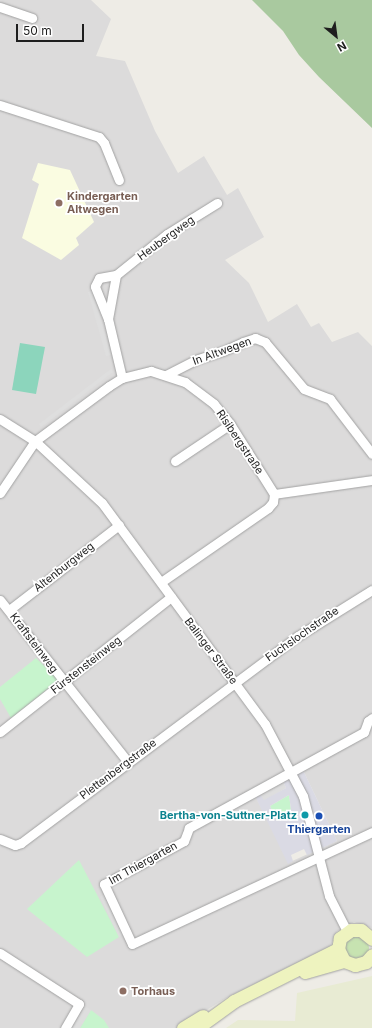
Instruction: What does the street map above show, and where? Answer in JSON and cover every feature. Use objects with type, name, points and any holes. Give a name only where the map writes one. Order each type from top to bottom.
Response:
[{"type":"street","points":[[0,7],[32,18]]},
{"type":"street","points":[[0,105],[99,137],[104,143],[119,180]]},
{"type":"street","name":"Heubergweg","points":[[122,378],[108,319],[95,286],[99,278],[116,275],[167,234],[217,203]]},
{"type":"street","name":"Heubergweg","points":[[108,319],[116,275]]},
{"type":"street","name":"In Altwegen","points":[[166,375],[194,360],[223,351],[255,338],[265,342],[304,389],[330,399],[372,454]]},
{"type":"street","name":"Risibergstraße","points":[[35,441],[122,378],[151,371],[186,382],[214,404],[230,424],[274,494]]},
{"type":"street","name":"Balinger Straße","points":[[0,419],[35,441],[85,485],[119,525],[171,598],[265,724],[292,772],[304,800],[332,904],[347,931]]},
{"type":"street","points":[[175,461],[230,424]]},
{"type":"street","points":[[0,493],[35,441]]},
{"type":"street","points":[[161,582],[268,508],[273,502],[274,494],[371,479]]},
{"type":"street","name":"Altenburgweg","points":[[9,610],[119,525]]},
{"type":"street","name":"Fuchslochstraße","points":[[234,683],[298,636],[372,590]]},
{"type":"street","name":"Fürstensteinweg","points":[[0,732],[171,598]]},
{"type":"street","name":"Kraftsteinweg","points":[[0,600],[127,761]]},
{"type":"street","name":"Plettenbergstraße","points":[[0,840],[15,845],[21,843],[127,761],[234,683]]},
{"type":"street","name":"Im Thiergarten","points":[[372,718],[368,721],[364,732],[189,828],[184,841],[104,884],[132,944],[372,832]]},
{"type":"street","points":[[344,961],[338,949],[340,938],[347,931],[361,930],[371,935]]},
{"type":"street","points":[[183,1028],[338,949]]},
{"type":"street","points":[[0,953],[79,1004],[64,1028]]},
{"type":"street","points":[[280,978],[344,961],[361,965],[372,955]]},
{"type":"street","points":[[197,1028],[225,1007]]},
{"type":"shaded area","points":[[0,0],[91,0],[111,19],[96,56],[125,61],[155,131],[178,173],[204,156],[227,195],[238,188],[264,237],[225,260],[249,283],[268,322],[297,304],[311,327],[319,323],[332,342],[358,332],[372,346],[372,928],[354,922],[337,931],[330,947],[226,998],[178,1028],[0,1028]],"holes":[[[303,770],[337,841],[290,862],[255,796]]]},
{"type":"shaded area","name":"Kindergarten Altwegen","points":[[38,163],[70,170],[94,222],[76,238],[79,245],[61,260],[22,238],[39,184],[32,180]]},
{"type":"shaded area","points":[[93,291],[111,355],[106,356],[88,292]]},
{"type":"shaded area","points":[[111,369],[113,372],[41,427],[39,424]]},
{"type":"shaded area","name":"Bertha-von-Suttner-Platz","points":[[303,770],[337,841],[307,855],[304,849],[291,855],[293,861],[288,864],[255,796],[260,794],[264,800],[286,788],[283,781]],"holes":[[[289,795],[291,810],[277,821],[270,806]]]},
{"type":"shaded area","points":[[283,781],[286,788],[264,801],[260,794]]},
{"type":"shaded area","points":[[108,892],[127,933],[119,937],[100,897]]},
{"type":"shaded area","points":[[372,976],[372,1028],[226,1028],[238,1020],[295,1021],[297,993]]},
{"type":"shaded area","points":[[85,1006],[91,1010],[80,1028],[72,1028]]},
{"type":"green space","points":[[252,0],[372,0],[372,128],[319,77],[299,55],[283,31]]},
{"type":"green space","points":[[20,343],[45,347],[36,394],[12,390]]},
{"type":"green space","points":[[36,658],[59,680],[11,718],[0,699],[0,687]]},
{"type":"green space","points":[[289,795],[291,810],[277,821],[270,806]]},
{"type":"green space","points":[[79,860],[119,937],[87,957],[27,909]]},
{"type":"green space","points":[[356,935],[365,939],[369,948],[365,957],[356,961],[347,957],[343,948],[347,939]]},
{"type":"green space","points":[[91,1010],[104,1020],[109,1028],[80,1028]]},
{"type":"place","name":"Kindergarten Altwegen","points":[[59,203]]},
{"type":"place","name":"Bertha-von-Suttner-Platz","points":[[305,815]]},
{"type":"place","name":"Thiergarten","points":[[319,816]]},
{"type":"place","name":"Torhaus","points":[[123,991]]}]
